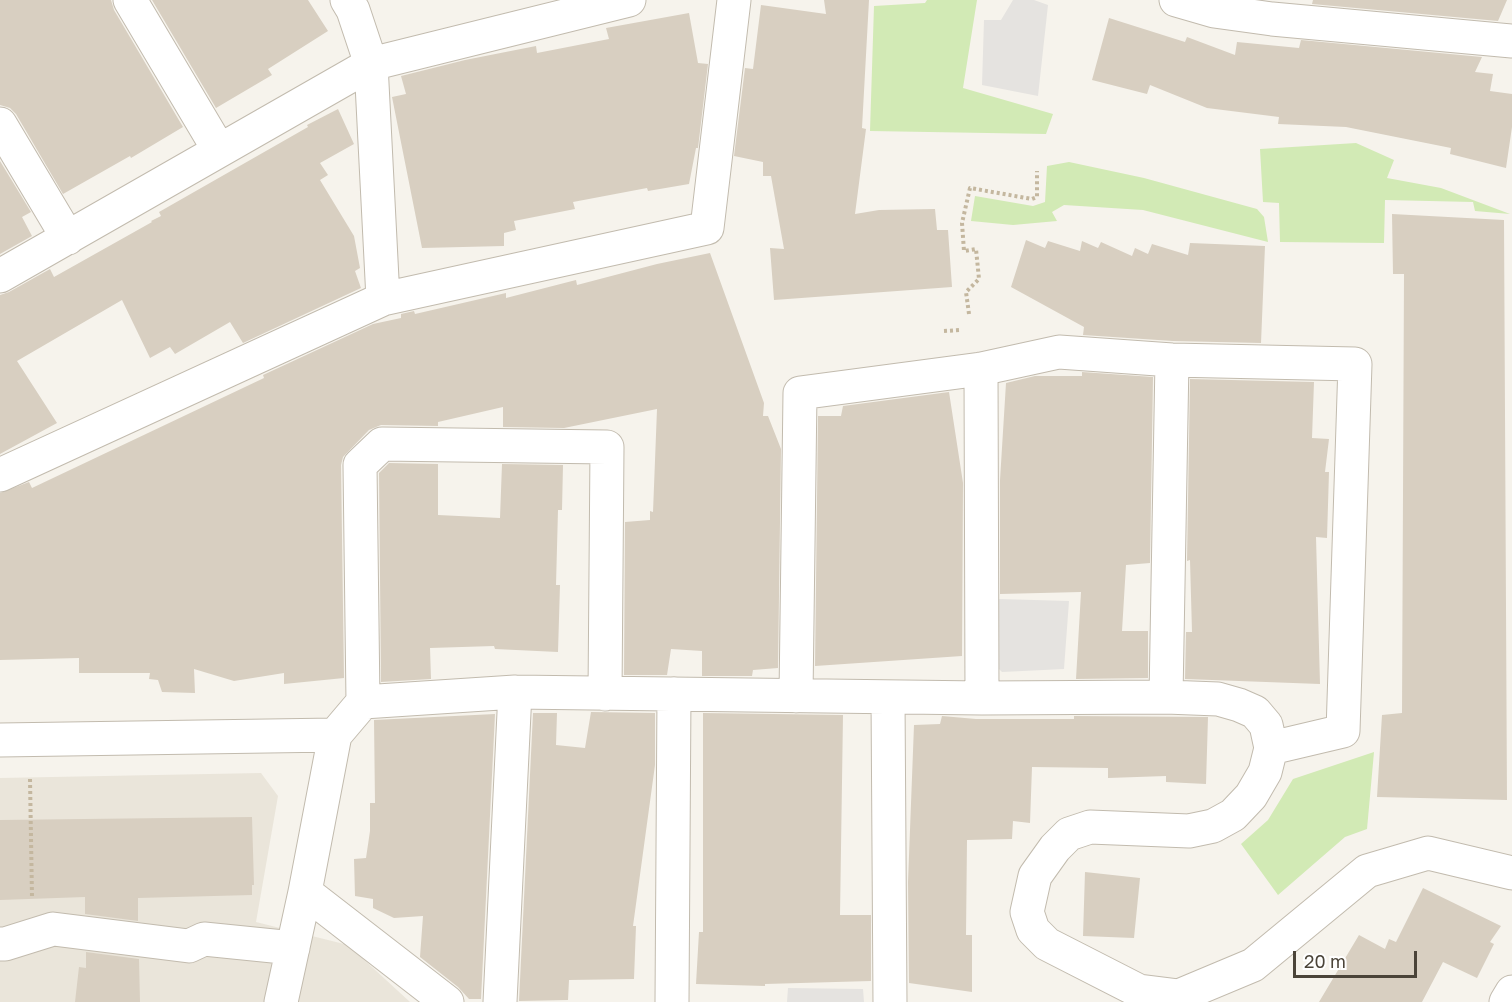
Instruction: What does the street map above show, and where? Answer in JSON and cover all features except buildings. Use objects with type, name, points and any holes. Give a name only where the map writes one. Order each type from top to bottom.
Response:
[{"type":"street","points":[[130,0],[219,150]]},
{"type":"street","points":[[347,0],[353,10],[371,64],[383,299]]},
{"type":"street","points":[[0,276],[371,64],[629,0]]},
{"type":"street","points":[[0,475],[383,299],[707,228],[734,0]]},
{"type":"street","points":[[1176,0],[1214,11],[1512,41]]},
{"type":"street","points":[[0,124],[68,238]]},
{"type":"street","points":[[796,696],[800,393],[981,369],[1059,352],[1172,360],[1355,364],[1344,731],[1271,748]]},
{"type":"street","points":[[1166,697],[1172,360]]},
{"type":"street","points":[[981,369],[982,698]]},
{"type":"street","points":[[280,1002],[305,892],[335,735],[363,702],[360,465],[382,444],[607,447],[605,694]]},
{"type":"street","points":[[363,702],[515,692],[982,698],[1166,697],[1218,699],[1255,712],[1266,725],[1271,748],[1266,772],[1251,796],[1233,815],[1213,826],[1189,831],[1090,827],[1070,834],[1055,848],[1035,876],[1027,912],[1033,930],[1047,944],[1138,992],[1179,996],[1253,965],[1367,871],[1428,853],[1512,873]]},
{"type":"street","points":[[500,1002],[515,692]]},
{"type":"street","points":[[672,1002],[674,694]]},
{"type":"street","points":[[888,697],[890,1002]]},
{"type":"street","points":[[0,740],[335,735]]},
{"type":"street","points":[[305,892],[447,1002]]},
{"type":"street","points":[[0,944],[53,929],[189,945],[204,939],[293,948]]},
{"type":"street","points":[[1506,1002],[1512,992]]},
{"type":"path","points":[[969,314],[966,292],[979,279],[976,249],[964,251],[962,223],[970,188],[1032,199],[1037,197],[1037,171]]},
{"type":"path","points":[[944,331],[966,330]]},
{"type":"path","points":[[29,772],[33,935]]},
{"type":"shaded area","points":[[1013,0],[1034,0],[1048,5],[1038,96],[982,85],[984,20],[1001,20]]},
{"type":"shaded area","points":[[999,599],[1069,601],[1064,669],[1002,672],[995,665]]},
{"type":"shaded area","points":[[261,773],[278,796],[256,922],[348,945],[410,1002],[0,1002],[0,778]]},
{"type":"shaded area","points":[[788,988],[863,989],[864,1002],[787,1002]]},
{"type":"green space","points":[[927,0],[977,0],[963,88],[1053,114],[1046,134],[870,131],[874,6],[925,3]]},
{"type":"green space","points":[[1356,143],[1394,160],[1387,178],[1441,188],[1510,214],[1475,211],[1473,202],[1385,200],[1384,243],[1280,242],[1279,203],[1263,202],[1260,149]]},
{"type":"green space","points":[[1069,162],[1144,178],[1257,209],[1264,217],[1268,242],[1143,210],[1064,205],[1052,212],[1057,221],[1013,225],[971,221],[975,196],[1033,206],[1045,202],[1047,166]]},
{"type":"green space","points":[[1374,752],[1367,829],[1345,837],[1278,895],[1241,844],[1268,820],[1293,779]]}]
